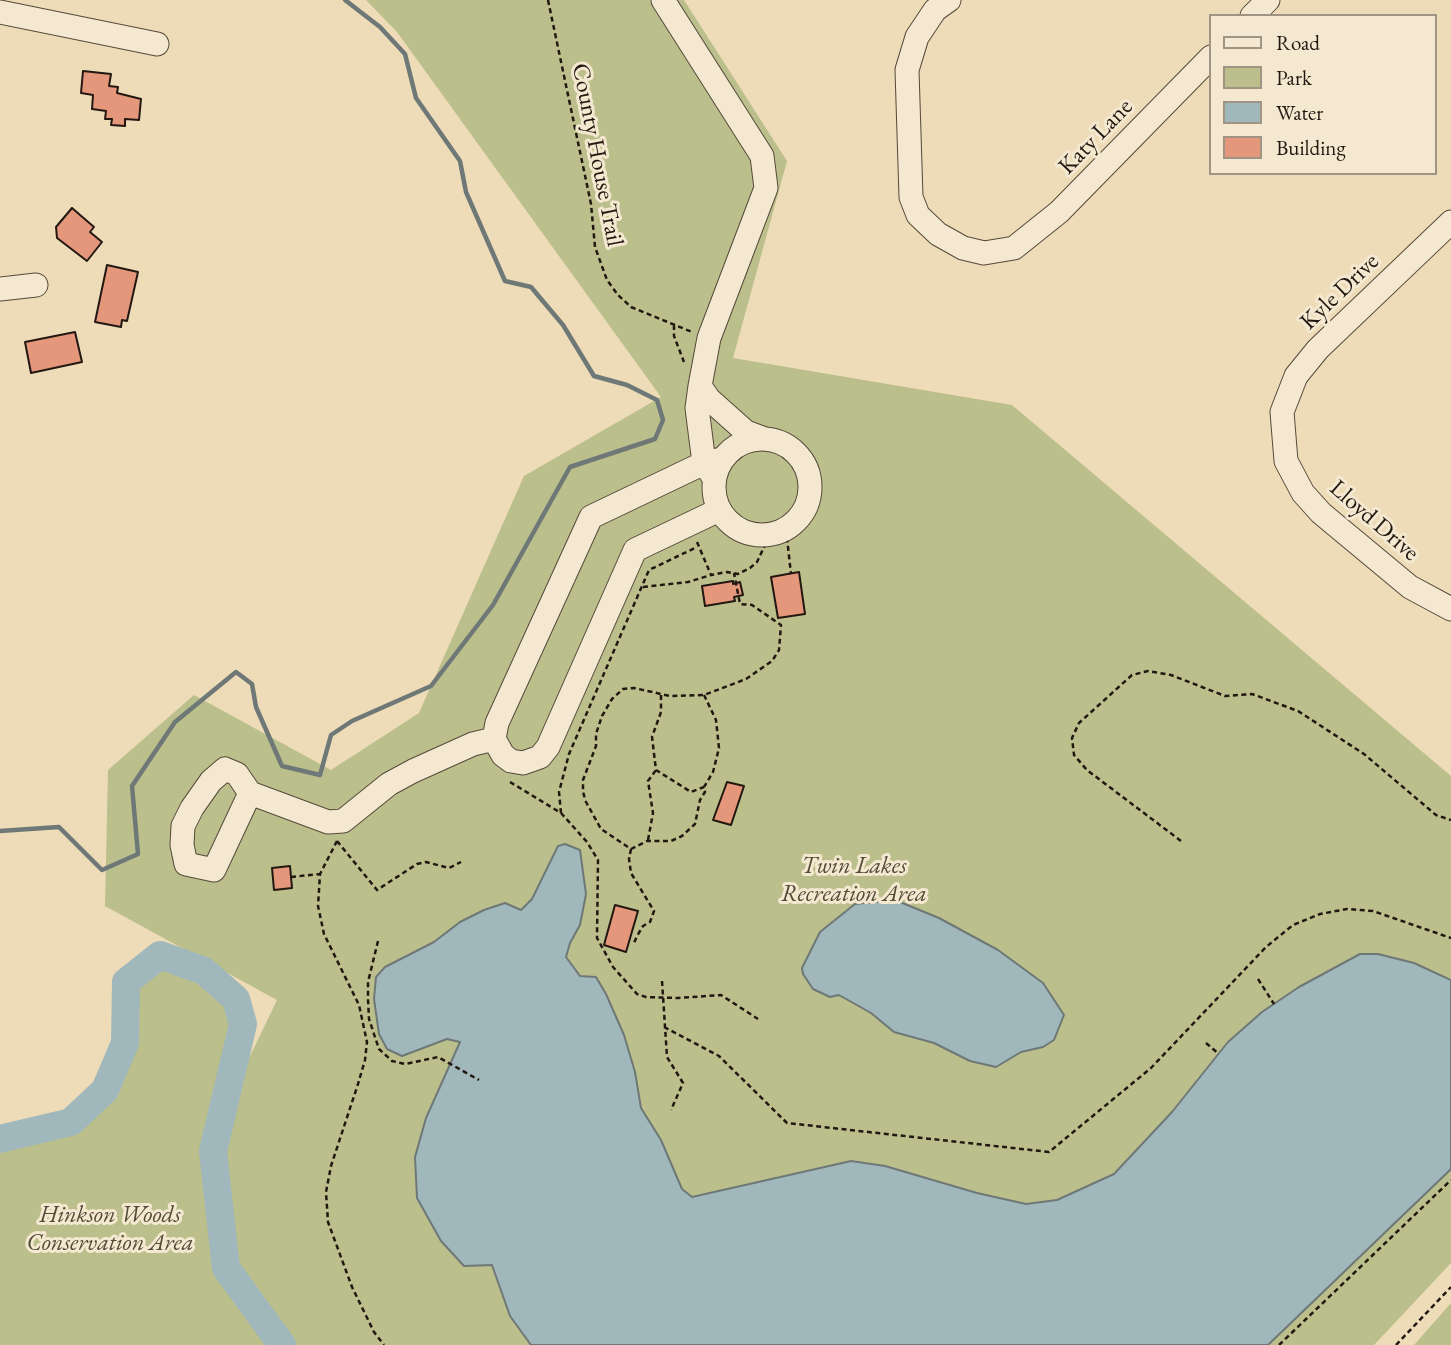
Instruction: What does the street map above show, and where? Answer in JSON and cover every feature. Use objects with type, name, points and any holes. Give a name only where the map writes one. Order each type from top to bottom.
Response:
[{"type":"street","points":[[663,0],[762,156],[766,188],[709,338],[700,386],[697,408],[713,466],[714,495],[719,510],[741,531],[756,535],[790,532],[806,506],[810,491],[809,476],[803,462],[793,450],[780,442],[746,432],[709,399],[700,386]]},
{"type":"street","name":"Katy Lane","points":[[949,0],[935,10],[917,37],[907,70],[911,197],[918,215],[938,234],[963,248],[984,253],[1014,248],[1059,212],[1210,58]]},
{"type":"street","points":[[1254,14],[1268,0]]},
{"type":"street","points":[[0,12],[157,44]]},
{"type":"street","name":"Kyle Drive","points":[[1282,412],[1296,376],[1318,349],[1451,222]]},
{"type":"street","points":[[0,289],[36,285]]},
{"type":"street","name":"Lloyd Drive","points":[[1282,412],[1286,461],[1303,493],[1321,513],[1410,587],[1451,609]]},
{"type":"street","points":[[719,510],[635,550],[548,747],[540,757],[523,763],[511,761],[497,748],[494,739],[497,723],[591,517],[713,466],[734,447],[749,440],[765,439]]},
{"type":"street","points":[[250,793],[333,831],[389,784],[473,744],[494,739]]},
{"type":"path","name":"County House Trail","points":[[548,0],[591,204],[595,247],[607,280],[631,307],[709,338]]},
{"type":"path","points":[[642,587],[688,582],[727,572],[738,574],[757,562],[765,545],[790,532],[792,574]]},
{"type":"path","points":[[750,540],[765,545]]},
{"type":"path","points":[[561,813],[559,792],[569,754],[649,570],[697,546],[711,575]]},
{"type":"path","points":[[631,849],[601,829],[586,802],[583,780],[596,746],[596,734],[602,716],[612,699],[624,690],[634,688],[661,695],[704,695],[747,679],[772,661],[779,650],[781,625],[752,605],[740,604],[734,573]]},
{"type":"path","points":[[1181,841],[1087,770],[1074,755],[1072,738],[1079,723],[1132,675],[1148,671],[1171,675],[1225,696],[1252,694],[1298,711],[1364,754],[1436,815],[1451,820]]},
{"type":"path","points":[[648,841],[653,813],[648,781],[656,771],[652,737],[661,712],[661,695]]},
{"type":"path","points":[[631,849],[648,841],[671,841],[690,831],[698,816],[704,787],[713,772],[719,748],[716,720],[704,695]]},
{"type":"path","points":[[656,771],[691,792],[704,787]]},
{"type":"path","points":[[510,782],[561,813],[587,842],[598,860],[597,938],[603,952],[637,994],[646,997],[722,995],[758,1019]]},
{"type":"path","points":[[333,831],[320,874],[318,906],[324,934],[359,1005],[367,1042],[358,1084],[331,1166],[326,1192],[328,1222],[352,1287],[374,1332],[384,1345]]},
{"type":"path","points":[[333,831],[378,891],[417,864],[426,862],[449,868],[461,862]]},
{"type":"path","points":[[631,849],[631,873],[654,911],[634,943]]},
{"type":"path","points":[[291,877],[320,874]]},
{"type":"path","points":[[664,1027],[719,1056],[787,1123],[1049,1152],[1151,1068],[1266,947],[1293,925],[1334,911],[1373,911],[1451,938]]},
{"type":"path","points":[[378,941],[368,982],[368,999],[369,1018],[379,1049],[385,1057],[398,1063],[412,1064],[438,1057],[479,1080]]},
{"type":"path","points":[[1258,979],[1274,1004]]},
{"type":"path","points":[[662,981],[667,1057],[682,1083],[671,1110]]},
{"type":"path","points":[[1206,1043],[1219,1054]]},
{"type":"path","points":[[1279,1345],[1451,1180]]},
{"type":"path","points":[[1396,1345],[1451,1287]]},
{"type":"green space","name":"Twin Lakes Recreation Area","points":[[366,0],[684,0],[787,161],[733,358],[1012,405],[1451,776],[1451,1263],[1374,1345],[0,1345],[0,1139],[71,1122],[105,1090],[125,1043],[126,982],[160,955],[204,971],[236,999],[243,1024],[213,1151],[217,1190],[228,1102],[277,1000],[105,906],[108,770],[194,695],[331,770],[419,713],[524,476],[661,397],[397,32]],"holes":[[[222,1228],[242,1288],[226,1268]]]},
{"type":"green space","points":[[1451,1303],[1451,1345],[1414,1345]]},
{"type":"water","points":[[565,844],[580,850],[586,894],[580,925],[566,957],[580,976],[596,977],[606,994],[624,1035],[635,1072],[641,1108],[661,1140],[682,1189],[692,1197],[851,1161],[885,1166],[977,1193],[1026,1204],[1057,1200],[1114,1174],[1172,1112],[1228,1042],[1262,1012],[1299,987],[1360,954],[1378,954],[1414,963],[1451,980],[1451,1169],[1268,1345],[531,1345],[510,1316],[492,1265],[464,1266],[441,1241],[417,1198],[415,1157],[426,1118],[460,1042],[447,1039],[402,1056],[387,1049],[379,1034],[374,999],[376,977],[385,967],[434,942],[460,922],[484,910],[505,903],[521,910],[532,899],[558,846]]},
{"type":"water","points":[[895,900],[939,918],[998,950],[1043,983],[1064,1015],[1054,1040],[1043,1047],[1021,1052],[996,1067],[970,1061],[934,1043],[894,1032],[871,1013],[839,995],[830,997],[813,989],[802,968],[820,932],[855,904]]},
{"type":"building","points":[[83,71],[111,74],[109,86],[118,87],[117,93],[141,99],[139,120],[125,119],[125,126],[111,125],[112,119],[105,119],[106,111],[92,109],[93,95],[81,93]]},
{"type":"building","points":[[72,208],[94,227],[90,232],[102,242],[87,261],[57,238],[56,227]]},
{"type":"building","points":[[107,265],[138,272],[127,321],[122,320],[121,327],[95,322]]},
{"type":"building","points":[[75,332],[82,362],[31,373],[25,342]]},
{"type":"building","points":[[799,572],[805,614],[778,618],[771,577]]},
{"type":"building","points":[[733,581],[733,584],[740,582],[743,595],[734,597],[735,601],[705,606],[702,586]]},
{"type":"building","points":[[727,782],[744,786],[731,825],[713,820]]},
{"type":"building","points":[[290,866],[292,888],[274,890],[272,868]]},
{"type":"building","points":[[615,905],[638,911],[626,952],[604,945]]},
{"type":"waterway","points":[[0,831],[59,827],[102,870],[138,854],[132,786],[175,722],[236,672],[252,684],[256,707],[282,766],[320,775],[331,735],[352,721],[431,686],[493,605],[570,467],[655,439],[663,420],[657,400],[627,385],[594,376],[563,325],[531,287],[505,281],[466,192],[460,161],[416,98],[405,54],[380,27],[345,0]]},
{"type":"waterway","points":[[0,1139],[71,1122],[105,1090],[125,1043],[126,982],[160,955],[204,971],[236,999],[243,1024],[213,1151],[226,1268],[282,1345]]},
{"type":"park label","name":"Hinkson Woods Conservation Area","points":[[110,1229]]}]
